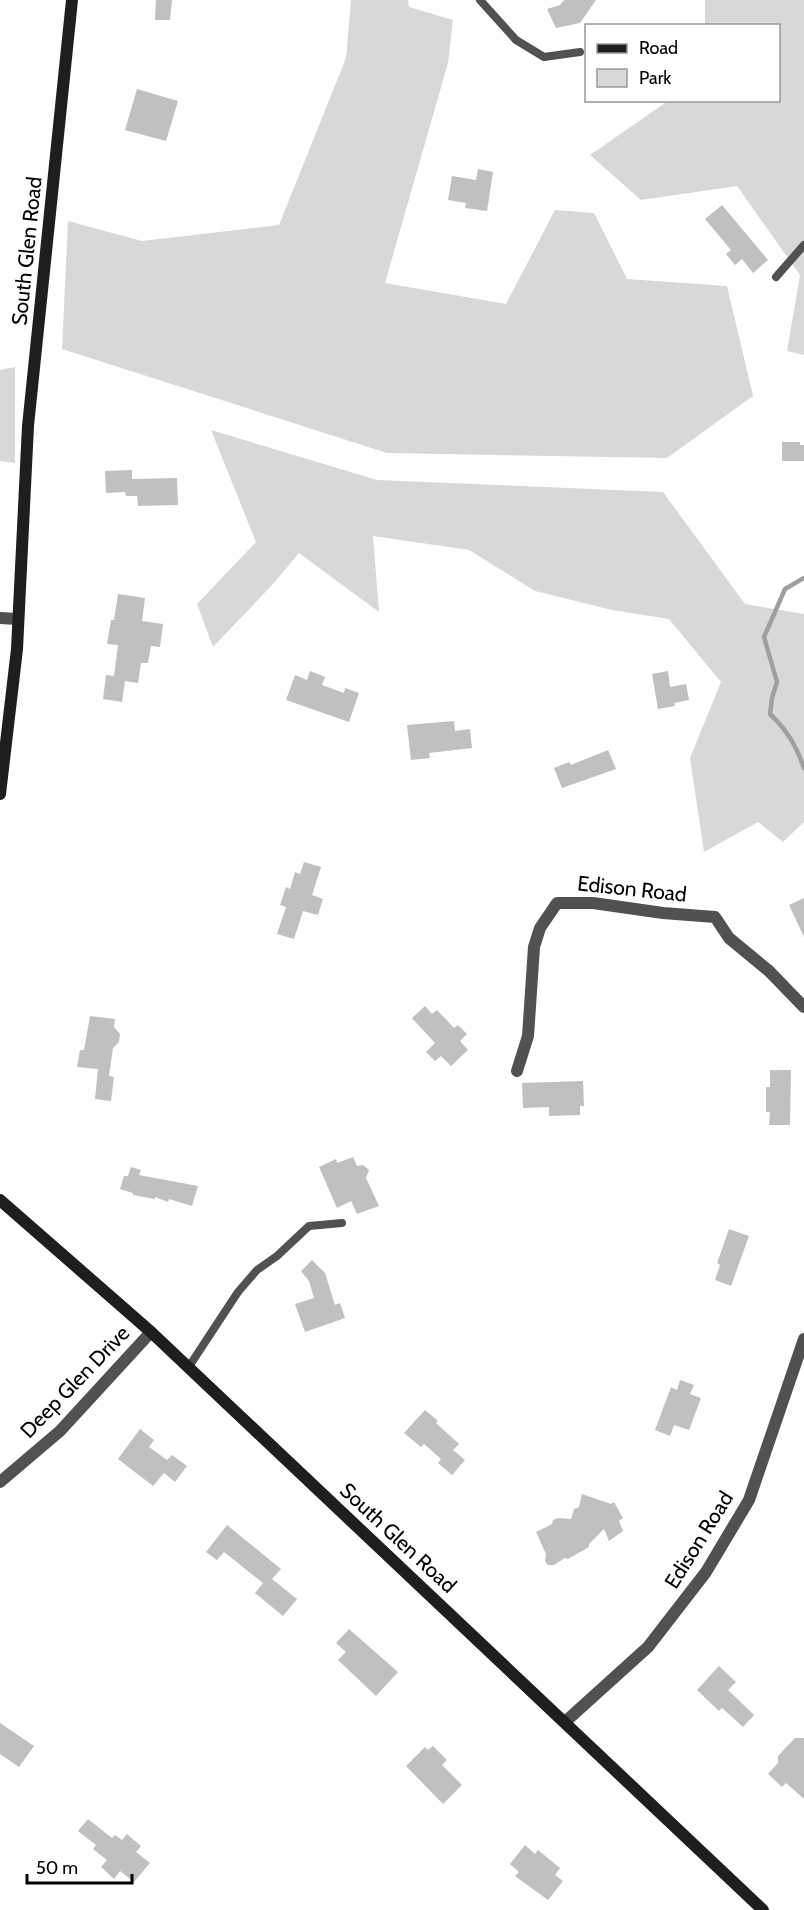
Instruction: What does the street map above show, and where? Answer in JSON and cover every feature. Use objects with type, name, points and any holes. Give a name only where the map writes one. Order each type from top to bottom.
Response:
[{"type":"main road","name":"South Glen Road","points":[[0,794],[17,649],[28,426],[72,0]]},
{"type":"main road","name":"South Glen Road","points":[[0,1200],[151,1332],[763,1910]]},
{"type":"street","points":[[0,618],[18,619]]},
{"type":"street","name":"Edison Road","points":[[517,1071],[528,1036],[534,947],[540,928],[557,903],[593,903],[663,913],[715,916],[729,938],[769,971],[804,1007]]},
{"type":"street","name":"Deep Glen Drive","points":[[0,1482],[60,1431],[151,1332]]},
{"type":"street","name":"Edison Road","points":[[564,1722],[648,1647],[706,1572],[749,1500],[804,1339]]},
{"type":"lane","points":[[480,0],[516,40],[544,57],[580,52]]},
{"type":"lane","points":[[776,277],[804,245]]},
{"type":"lane","points":[[188,1368],[238,1292],[256,1270],[277,1256],[309,1226],[342,1223]]},
{"type":"green space","points":[[351,0],[408,0],[409,7],[453,20],[448,63],[385,283],[506,304],[555,210],[594,213],[627,279],[727,286],[753,396],[667,458],[387,453],[62,349],[68,221],[142,241],[279,225],[346,58]]},
{"type":"green space","points":[[705,0],[804,0],[804,355],[787,351],[800,275],[737,186],[641,200],[590,155],[667,102],[780,102],[780,24],[705,24]]},
{"type":"green space","points":[[15,367],[15,463],[0,461],[0,370]]},
{"type":"green space","points":[[211,430],[377,480],[663,492],[745,604],[804,614],[804,822],[783,842],[758,822],[704,852],[690,758],[721,682],[669,619],[612,610],[535,591],[469,550],[373,536],[379,612],[299,553],[274,583],[213,647],[197,604],[256,542]]},
{"type":"building","points":[[156,0],[172,0],[170,20],[155,20]]},
{"type":"building","points":[[564,0],[596,0],[580,23],[556,28],[547,9],[560,5]]},
{"type":"building","points":[[137,89],[178,101],[166,141],[125,130]]},
{"type":"building","points":[[478,169],[493,172],[487,211],[465,208],[466,203],[448,200],[452,176],[476,180]]},
{"type":"building","points":[[722,205],[768,260],[753,273],[742,259],[735,265],[726,254],[731,250],[705,219]]},
{"type":"building","points":[[782,442],[800,442],[800,445],[804,445],[804,461],[782,461]]},
{"type":"building","points":[[132,470],[132,479],[177,478],[178,505],[138,506],[137,496],[126,496],[125,492],[106,493],[105,471]]},
{"type":"building","points":[[118,594],[145,598],[142,621],[163,624],[160,647],[151,646],[148,663],[141,663],[138,683],[125,681],[122,702],[103,699],[106,675],[114,676],[118,645],[107,644]]},
{"type":"building","points":[[310,671],[325,677],[322,685],[344,693],[345,688],[359,693],[349,722],[286,700],[295,675],[307,680]]},
{"type":"building","points":[[668,671],[670,687],[686,684],[689,700],[674,703],[675,706],[658,709],[652,674]]},
{"type":"building","points":[[454,721],[455,731],[470,729],[472,748],[429,753],[430,758],[411,760],[407,725]]},
{"type":"building","points":[[608,750],[616,769],[562,788],[554,768],[569,762],[571,765]]},
{"type":"building","points":[[304,862],[321,867],[312,895],[323,899],[318,915],[303,911],[294,939],[277,934],[286,907],[280,905],[286,887],[290,889],[295,872],[300,874]]},
{"type":"building","points":[[804,898],[804,937],[789,905]]},
{"type":"building","points":[[425,1006],[432,1014],[437,1010],[454,1028],[458,1025],[467,1034],[460,1041],[468,1050],[451,1066],[441,1056],[435,1061],[426,1052],[435,1043],[412,1018]]},
{"type":"building","points":[[90,1016],[115,1019],[114,1027],[120,1034],[119,1042],[113,1048],[109,1076],[114,1077],[111,1101],[95,1099],[98,1069],[77,1067],[80,1050],[84,1050]]},
{"type":"building","points":[[770,1070],[791,1070],[790,1125],[769,1125],[770,1112],[766,1112],[766,1087],[770,1087]]},
{"type":"building","points":[[583,1081],[584,1106],[580,1106],[580,1115],[549,1116],[549,1107],[523,1108],[522,1083]]},
{"type":"building","points":[[353,1157],[357,1166],[363,1165],[369,1170],[366,1178],[379,1206],[357,1214],[351,1201],[337,1208],[319,1167],[336,1159],[337,1163]]},
{"type":"building","points":[[131,1167],[141,1170],[139,1175],[198,1186],[192,1206],[169,1199],[168,1202],[155,1197],[155,1199],[133,1195],[133,1193],[120,1189],[124,1176],[128,1176]]},
{"type":"building","points":[[729,1229],[749,1236],[731,1286],[715,1280],[720,1265],[717,1263]]},
{"type":"building","points":[[312,1260],[325,1273],[335,1305],[340,1303],[345,1318],[305,1332],[295,1304],[314,1298],[309,1281],[301,1271]]},
{"type":"building","points":[[680,1380],[694,1385],[690,1394],[701,1398],[689,1430],[674,1425],[670,1436],[655,1430],[671,1387],[677,1390]]},
{"type":"building","points":[[425,1410],[459,1444],[453,1450],[465,1460],[452,1475],[438,1463],[441,1459],[424,1444],[421,1447],[404,1433]]},
{"type":"building","points":[[140,1429],[154,1440],[149,1447],[167,1460],[172,1455],[187,1466],[175,1482],[164,1473],[153,1486],[118,1459]]},
{"type":"building","points":[[582,1494],[611,1504],[614,1502],[623,1518],[619,1521],[623,1531],[609,1541],[604,1529],[589,1544],[589,1547],[568,1559],[565,1558],[554,1565],[548,1565],[545,1561],[546,1554],[536,1532],[552,1524],[553,1520],[558,1518],[571,1519],[574,1509],[579,1507]]},
{"type":"building","points":[[227,1525],[281,1569],[272,1579],[297,1599],[283,1616],[255,1593],[263,1583],[224,1552],[217,1560],[206,1552]]},
{"type":"building","points":[[349,1629],[398,1672],[376,1696],[338,1660],[346,1652],[336,1643]]},
{"type":"building","points":[[719,1666],[736,1682],[728,1690],[754,1715],[743,1727],[722,1708],[719,1711],[697,1690]]},
{"type":"building","points":[[0,1723],[34,1746],[19,1767],[0,1754]]},
{"type":"building","points":[[795,1738],[804,1738],[804,1799],[786,1783],[782,1787],[768,1774],[778,1763],[778,1756]]},
{"type":"building","points":[[433,1746],[447,1760],[442,1765],[462,1785],[443,1804],[406,1766],[425,1747],[428,1750]]},
{"type":"building","points":[[88,1819],[112,1838],[115,1835],[122,1840],[127,1834],[141,1846],[136,1852],[150,1863],[134,1882],[120,1871],[114,1879],[101,1867],[107,1860],[93,1849],[96,1845],[78,1831]]},
{"type":"building","points":[[525,1845],[535,1854],[538,1850],[560,1868],[555,1875],[563,1881],[548,1900],[515,1876],[519,1872],[510,1864]]},
{"type":"waterway","points":[[804,578],[785,589],[764,637],[777,682],[770,714],[791,739],[804,768]]}]
